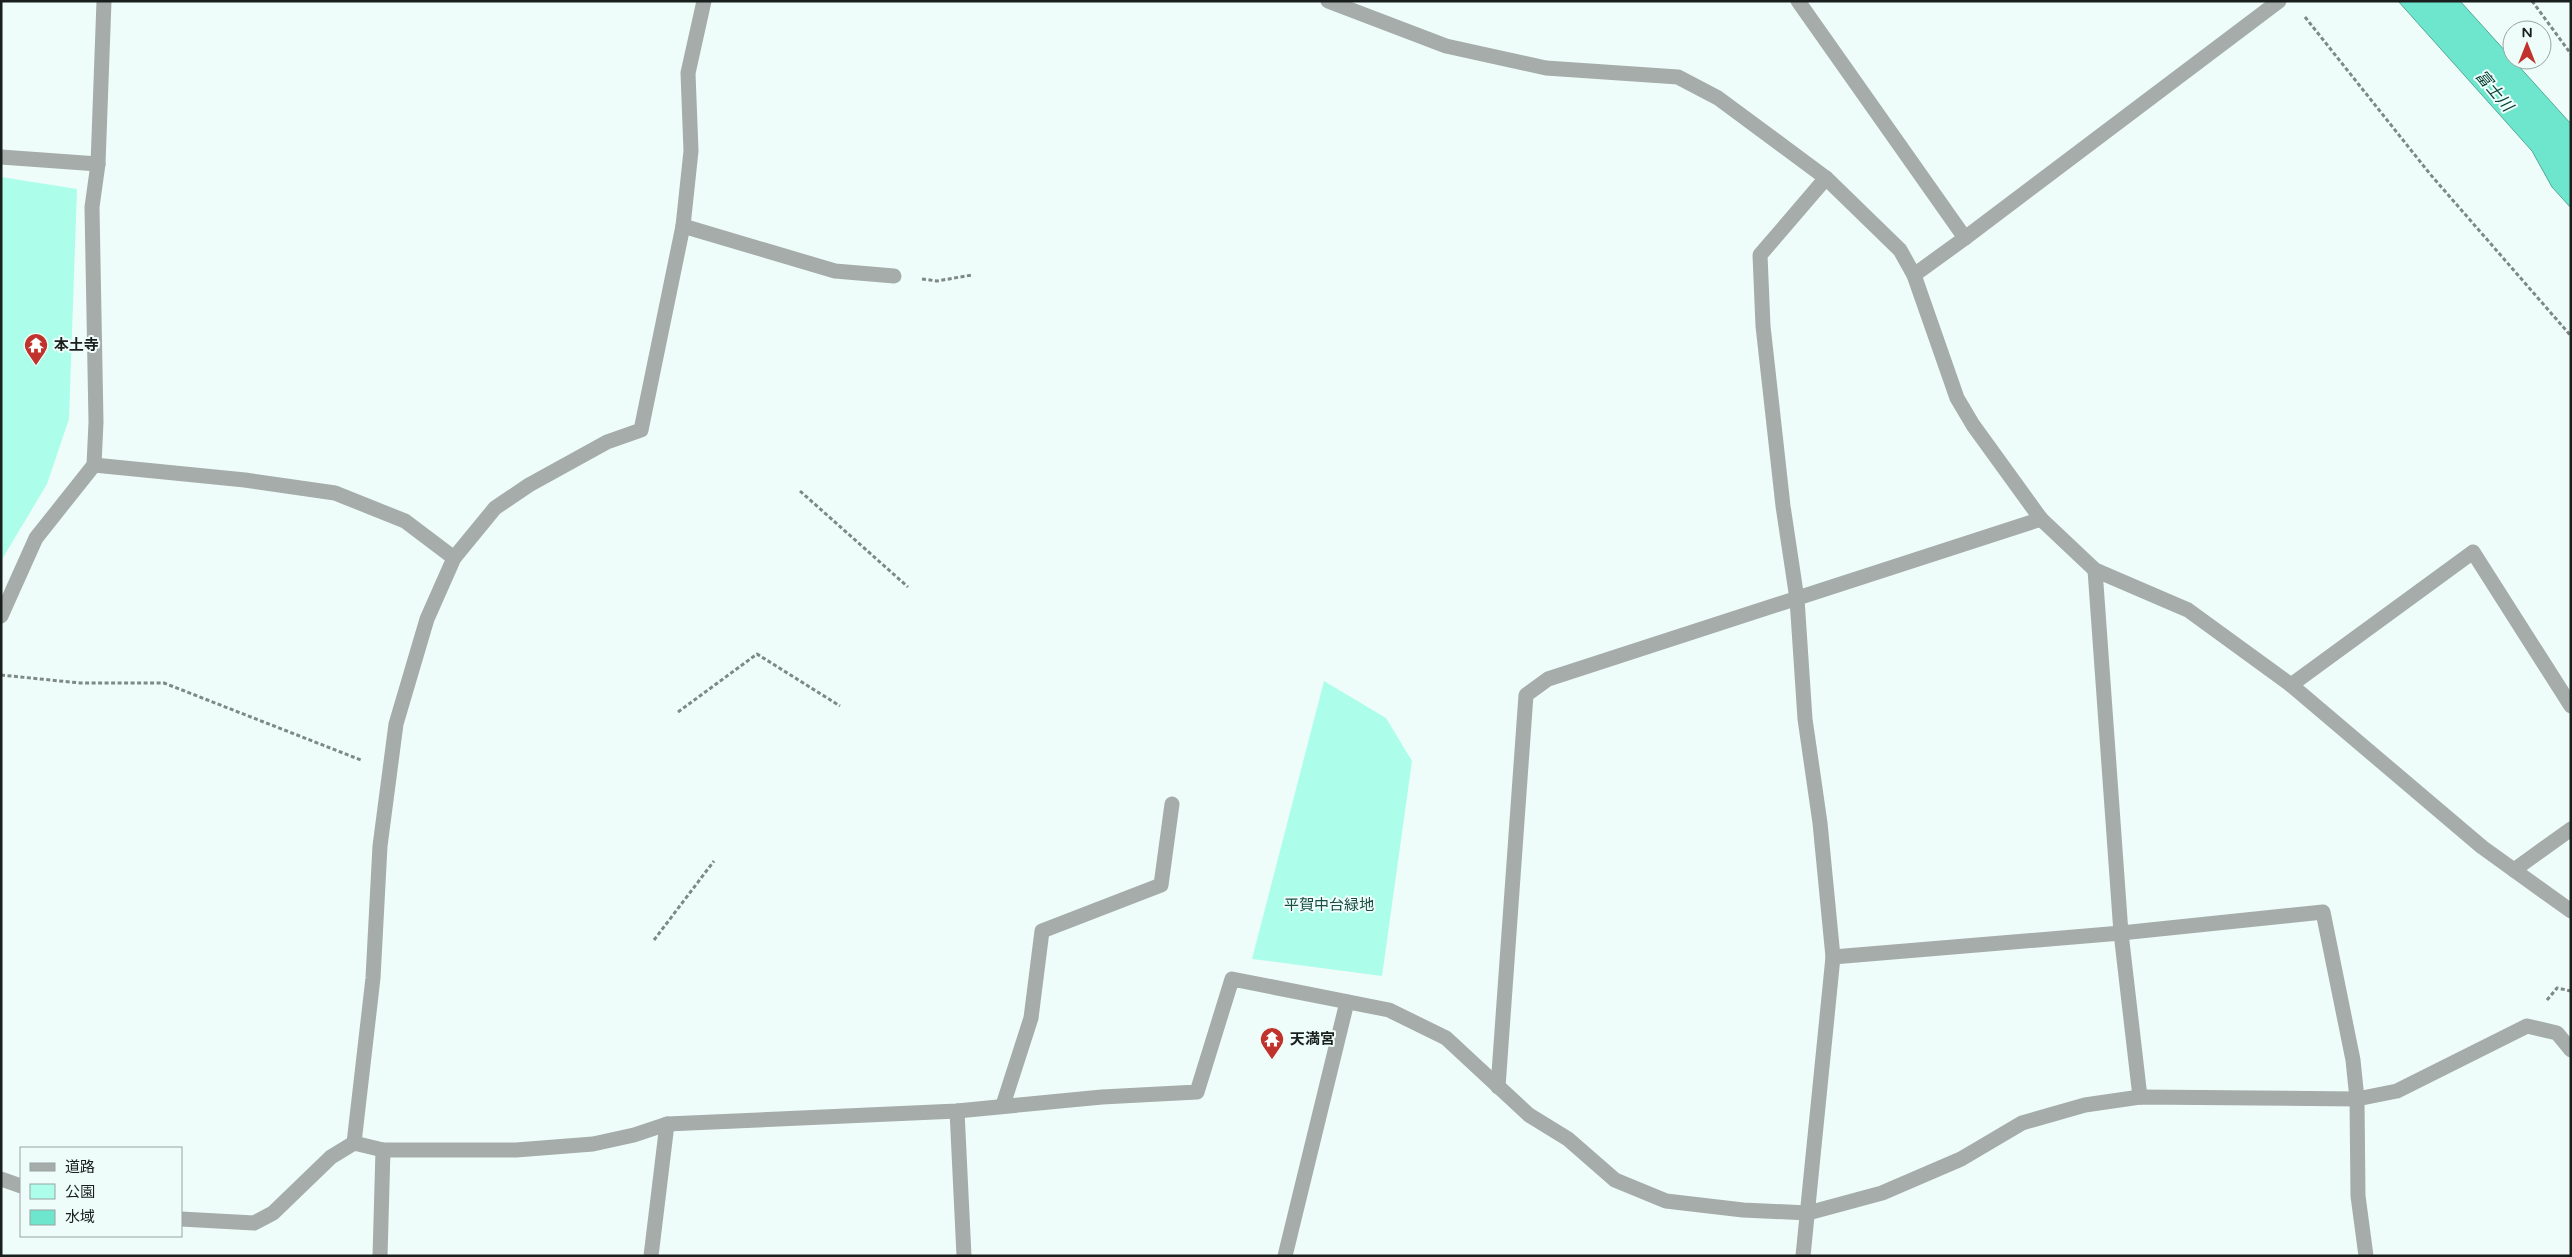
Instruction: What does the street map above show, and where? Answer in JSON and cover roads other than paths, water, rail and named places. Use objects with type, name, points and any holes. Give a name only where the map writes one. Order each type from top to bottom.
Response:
[{"type":"street","points":[[1,616],[36,538],[94,465],[96,422],[92,207],[98,164],[104,1]]},
{"type":"street","points":[[354,1143],[373,978],[380,846],[396,724],[427,620],[454,558],[496,508],[528,485],[607,442],[641,430],[682,226],[691,152],[688,73],[704,1]]},
{"type":"street","points":[[1798,1],[1965,238]]},
{"type":"street","points":[[1914,274],[1965,238],[2279,1]]},
{"type":"street","points":[[1333,2],[1446,46],[1537,66],[1678,77],[1718,98],[1826,178],[1900,250],[1914,274],[1926,314],[1957,398],[1973,425],[2040,519],[2095,570],[2188,610],[2291,685],[2482,847],[2571,911]]},
{"type":"street","points":[[1,156],[98,164]]},
{"type":"street","points":[[1802,1256],[1808,1213],[1833,957],[1820,823],[1805,719],[1797,599],[1783,506],[1763,326],[1760,255],[1826,178]]},
{"type":"street","points":[[682,226],[835,271],[894,276]]},
{"type":"street","points":[[94,465],[245,480],[334,493],[405,521],[454,558]]},
{"type":"street","points":[[1498,1087],[1526,695],[1548,679],[2040,519]]},
{"type":"street","points":[[2291,685],[2472,552],[2571,706]]},
{"type":"street","points":[[2095,570],[2121,933],[2140,1097]]},
{"type":"street","points":[[1003,1105],[1031,1018],[1042,931],[1161,886],[1172,804]]},
{"type":"street","points":[[2514,870],[2571,829]]},
{"type":"street","points":[[1833,957],[2121,933],[2323,912],[2353,1060],[2357,1099],[2358,1196],[2366,1256]]},
{"type":"street","points":[[182,1219],[254,1223],[272,1213],[331,1157],[354,1143],[383,1150],[516,1150],[593,1144],[634,1135],[668,1124],[957,1111],[1003,1105],[1197,1092],[1232,979],[1389,1010],[1446,1038],[1529,1115],[1568,1139],[1616,1180],[1666,1201],[1743,1210],[1808,1213],[1882,1193],[1961,1159],[2022,1123],[2085,1104],[2140,1097],[2357,1099],[2397,1091],[2527,1026],[2557,1033],[2571,1050]]},
{"type":"street","points":[[1285,1256],[1347,1002]]},
{"type":"street","points":[[957,1111],[964,1256]]},
{"type":"street","points":[[650,1256],[668,1124]]},
{"type":"street","points":[[380,1256],[383,1150]]},
{"type":"street","points":[[1,1179],[20,1186]]},
{"type":"water","name":"富士川","points":[[2398,1],[2460,1],[2502,48],[2502,70],[2522,70],[2571,124],[2571,208],[2552,187],[2532,151]]},
{"type":"place","name":"本土寺","points":[[36,366]]},
{"type":"place","name":"天満宮","points":[[1272,1060]]},
{"type":"park label","name":"平賀中台緑地","points":[[1329,905]]}]
